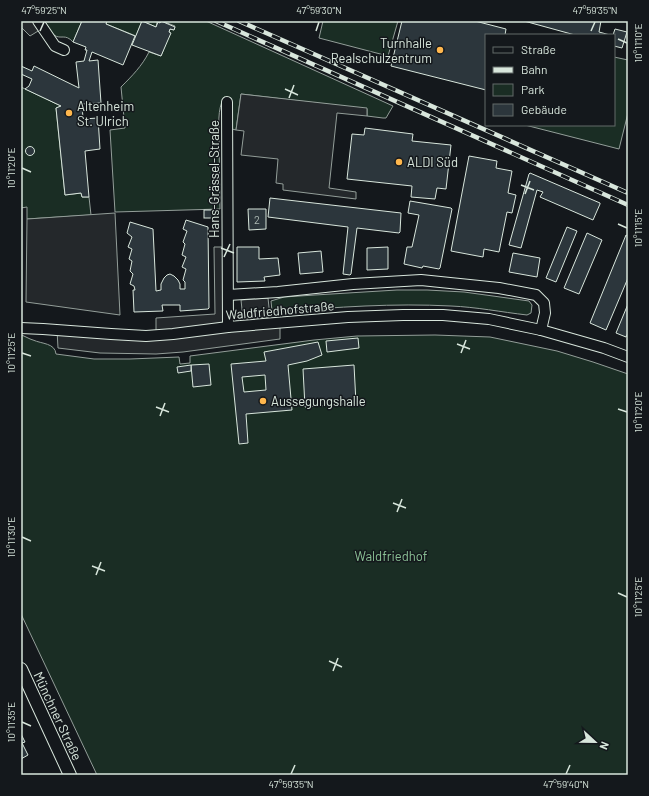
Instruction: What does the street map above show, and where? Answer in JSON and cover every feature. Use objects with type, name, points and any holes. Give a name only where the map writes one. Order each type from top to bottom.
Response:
[{"type":"street","points":[[38,21],[55,46],[64,50]]},
{"type":"street","name":"Hans-Grässel-Straße","points":[[227,102],[228,327]]},
{"type":"street","name":"Waldfriedhofstraße","points":[[228,295],[278,292],[353,284],[421,280],[499,288],[536,295],[544,303],[546,313],[541,330]]},
{"type":"street","name":"Waldfriedhofstraße","points":[[21,328],[146,336],[228,327],[348,317],[403,315],[443,316],[489,319],[541,330],[593,344],[628,357]]},
{"type":"street","name":"Münchner Straße","points":[[21,669],[70,775]]},
{"type":"green space","points":[[44,21],[82,21],[73,42],[68,38],[54,35]]},
{"type":"green space","points":[[107,21],[142,21],[136,36],[106,24]]},
{"type":"green space","points":[[142,21],[161,21],[160,23],[157,22],[156,27]]},
{"type":"green space","points":[[162,21],[206,21],[393,106],[386,118],[383,118],[367,116],[367,109],[241,94],[236,130],[232,129],[231,124],[231,98],[224,97],[220,107],[219,118],[220,209],[115,212],[110,130],[125,128],[121,87],[133,75],[149,52],[161,56],[170,33],[170,29],[174,30],[175,26]]},
{"type":"green space","points":[[323,21],[398,21],[388,56],[319,38]]},
{"type":"green space","points":[[615,57],[628,60],[628,113],[619,149],[529,126],[615,126]]},
{"type":"green space","points":[[21,87],[61,106],[56,108],[65,195],[81,193],[82,197],[89,197],[91,215],[27,219],[27,207],[21,208]]},
{"type":"green space","points":[[397,290],[464,292],[529,301],[532,305],[531,313],[527,315],[479,308],[430,305],[387,305],[279,312],[272,311],[271,301],[284,297]]},
{"type":"green space","name":"Waldfriedhof","points":[[21,335],[32,340],[48,344],[55,350],[56,354],[94,359],[179,357],[180,364],[190,363],[190,356],[357,336],[435,335],[490,337],[557,351],[628,374],[628,775],[97,775],[21,614]]},
{"type":"shaded area","points":[[21,21],[38,21],[43,28],[30,36],[21,27]]},
{"type":"shaded area","points":[[241,94],[367,108],[367,116],[337,113],[329,188],[356,192],[356,199],[283,190],[283,184],[276,183],[278,159],[241,155],[244,131],[236,130]]},
{"type":"shaded area","points":[[115,213],[120,315],[26,302],[27,219]]},
{"type":"shaded area","points":[[214,247],[228,247],[228,327],[280,322],[280,339],[183,352],[156,354],[100,353],[58,348],[57,330],[156,336],[156,318],[215,314]]},
{"type":"shaded area","points":[[268,298],[270,317],[243,319],[241,300]]},
{"type":"building","name":"Altenheim St. Ulrich","points":[[82,21],[107,21],[106,24],[135,36],[123,65],[92,52],[89,61],[98,60],[101,103],[82,104],[83,119],[98,118],[100,149],[85,151],[89,197],[82,197],[81,193],[65,195],[56,108],[61,106],[25,89],[29,86],[32,79],[21,74],[21,66],[32,71],[34,66],[79,88],[76,62],[84,61],[87,50],[85,50],[86,47],[73,42]]},
{"type":"building","points":[[142,21],[156,27],[158,22],[160,23],[161,21],[175,27],[174,30],[170,29],[169,32],[171,33],[161,56],[132,45]]},
{"type":"building","name":"Turnhalle Realschulzentrum","points":[[402,21],[475,21],[506,29],[505,34],[485,34],[485,90],[391,66]]},
{"type":"building","points":[[524,21],[601,21],[599,32],[606,34],[571,34]]},
{"type":"building","points":[[615,29],[627,32],[622,48],[615,46],[615,34],[613,34]]},
{"type":"building","name":"ALDI Süd","points":[[365,128],[413,134],[412,141],[451,145],[446,189],[437,188],[435,199],[411,197],[412,186],[347,179],[352,134],[364,135]]},
{"type":"building","points":[[30,146],[35,151],[30,156],[25,151]]},
{"type":"building","points":[[469,156],[497,161],[496,168],[512,171],[508,193],[516,195],[512,213],[507,212],[499,252],[484,249],[483,257],[451,251]]},
{"type":"building","points":[[530,173],[600,203],[593,220],[540,197],[543,192],[537,190],[521,248],[509,245]]},
{"type":"building","points":[[270,198],[401,213],[400,232],[357,228],[351,274],[343,274],[348,227],[268,217]]},
{"type":"building","points":[[410,201],[452,209],[439,269],[423,266],[422,268],[404,264],[407,247],[412,247],[419,215],[408,213]]},
{"type":"building","points":[[248,209],[266,209],[266,229],[249,230]]},
{"type":"building","points":[[204,210],[215,210],[215,218],[204,218]]},
{"type":"building","points":[[186,220],[208,227],[209,308],[180,311],[180,305],[162,305],[163,311],[134,312],[133,290],[135,290],[134,286],[130,284],[133,274],[130,271],[132,261],[129,259],[132,249],[128,247],[132,237],[127,233],[130,222],[153,229],[156,291],[161,290],[161,284],[164,278],[170,274],[178,280],[180,289],[185,289],[185,282],[183,280],[186,269],[182,267],[186,257],[182,255],[185,244],[183,242],[187,231],[183,229]]},
{"type":"building","points":[[567,227],[577,231],[556,282],[546,278]]},
{"type":"building","points":[[587,233],[602,240],[579,294],[564,288]]},
{"type":"building","points":[[626,235],[628,236],[628,278],[606,330],[590,323]]},
{"type":"building","points":[[237,247],[259,247],[259,259],[278,258],[280,275],[264,277],[265,281],[237,282]]},
{"type":"building","points":[[388,247],[388,269],[367,270],[367,248]]},
{"type":"building","points":[[321,251],[323,272],[300,274],[298,253]]},
{"type":"building","points":[[513,253],[540,258],[537,277],[509,272]]},
{"type":"building","points":[[628,304],[628,333],[626,337],[616,333]]},
{"type":"building","points":[[358,338],[359,348],[327,352],[326,341]]},
{"type":"building","name":"Aussegungshalle","points":[[318,342],[322,355],[307,361],[288,365],[292,410],[246,414],[248,443],[239,444],[231,364],[266,361],[264,352]],"holes":[[[265,375],[266,390],[244,392],[242,377]]]},
{"type":"building","points":[[209,364],[211,385],[193,387],[191,365]]},
{"type":"building","points":[[191,365],[191,371],[178,373],[177,367]]},
{"type":"building","points":[[354,365],[356,403],[305,407],[303,369]]},
{"type":"building","points":[[21,734],[25,742],[22,743],[28,755],[21,759]]},
{"type":"railway","points":[[216,21],[628,205]]},
{"type":"railway","points":[[239,21],[628,193]]},
{"type":"place","name":"Turnhalle Realschulzentrum","points":[[440,50]]},
{"type":"place","name":"Altenheim St. Ulrich","points":[[69,113]]},
{"type":"place","name":"ALDI Süd","points":[[399,162]]},
{"type":"place","name":"Aussegungshalle","points":[[263,401]]}]
